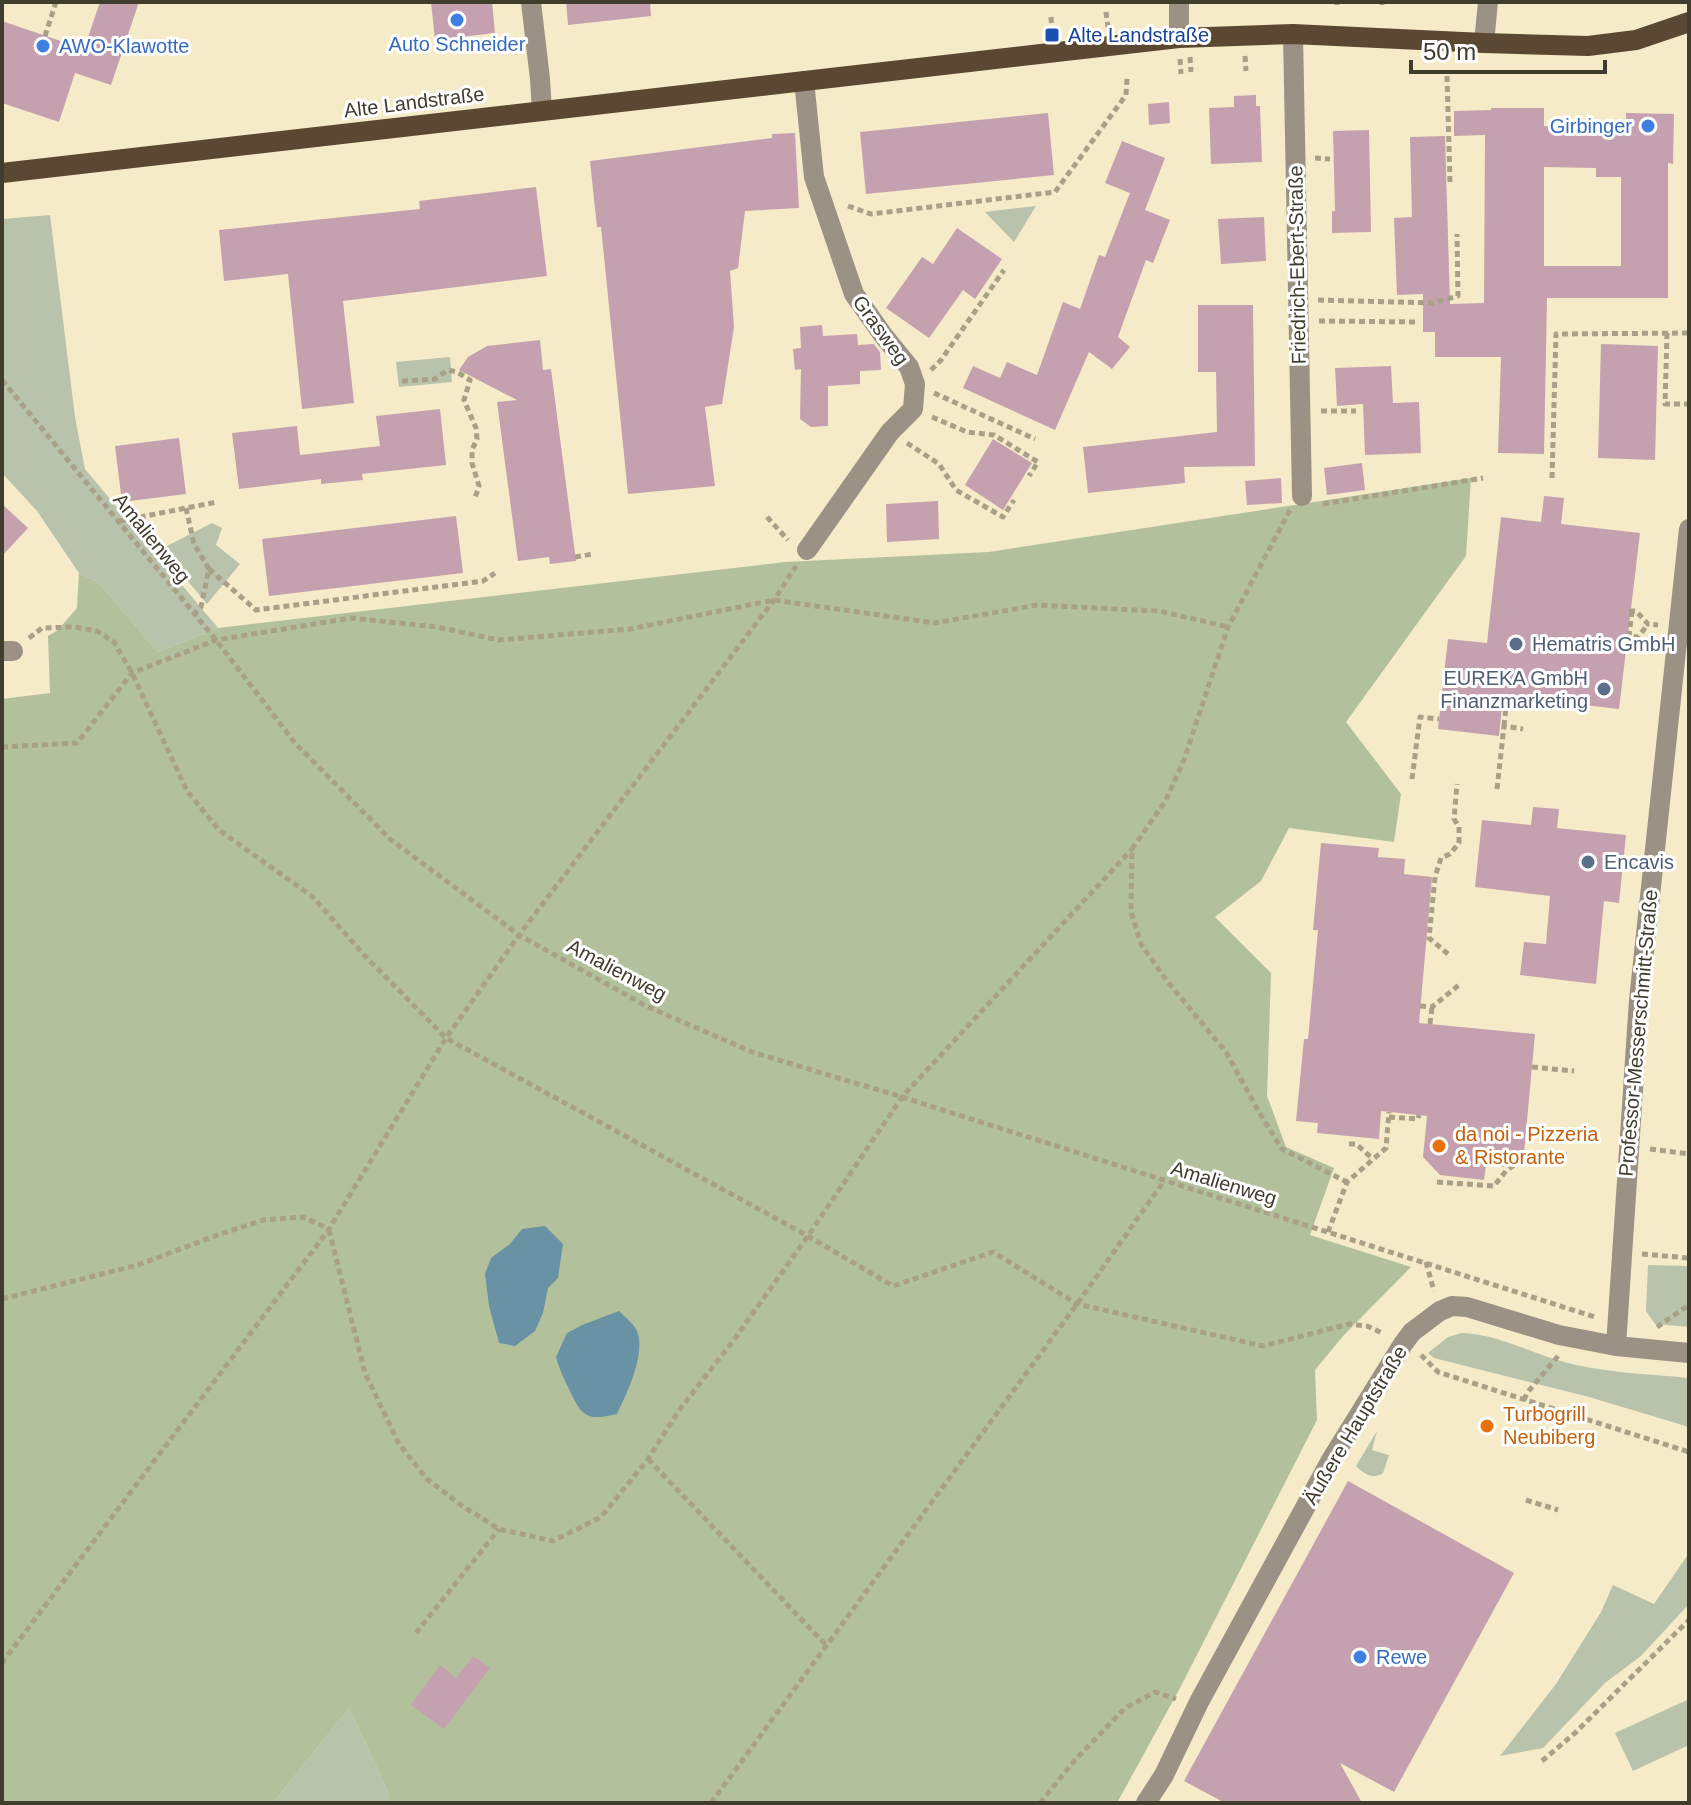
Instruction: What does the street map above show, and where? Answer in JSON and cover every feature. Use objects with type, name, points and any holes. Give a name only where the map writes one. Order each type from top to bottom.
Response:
[{"type":"main road","name":"Alte Landstraße","points":[[2,173],[1179,38],[1293,34],[1588,46],[1636,40],[1689,22]]},
{"type":"street","points":[[531,2],[542,111]]},
{"type":"street","points":[[1179,2],[1179,38]]},
{"type":"street","points":[[1484,43],[1488,2]]},
{"type":"street","name":"Friedrich-Ebert-Straße","points":[[1293,34],[1301,412],[1308,495]]},
{"type":"street","name":"Grasweg","points":[[804,81],[814,177],[854,294],[909,367],[915,384],[913,409]]},
{"type":"street","points":[[801,549],[890,432],[913,409]]},
{"type":"street","name":"Professor-Messerschmitt-Straße","points":[[1616,1346],[1639,1000],[1689,529]]},
{"type":"street","name":"Äußere Hauptstraße","points":[[1146,1803],[1164,1775],[1199,1702],[1331,1460],[1403,1344],[1423,1324],[1452,1306],[1467,1307],[1559,1335],[1616,1346],[1689,1353]]},
{"type":"street","name":"Äußere Hauptstraße","points":[[1159,1803],[1164,1775]]},
{"type":"path","points":[[45,36],[56,2]]},
{"type":"path","points":[[1106,12],[1108,29]]},
{"type":"path","points":[[1051,17],[1052,35]]},
{"type":"path","points":[[1447,76],[1450,182]]},
{"type":"path","points":[[835,202],[871,214],[1055,192],[1126,95],[1127,78]]},
{"type":"path","points":[[1298,300],[1433,303],[1458,296],[1457,234]]},
{"type":"path","points":[[1004,270],[941,360],[915,384],[1035,439]]},
{"type":"path","points":[[1324,321],[1418,322]]},
{"type":"path","points":[[1667,333],[1665,404],[1689,404]]},
{"type":"path","points":[[1552,478],[1556,334],[1689,333]]},
{"type":"path","points":[[402,381],[435,379],[448,370],[470,380],[464,400],[476,428],[472,463],[479,486],[475,498]]},
{"type":"path","name":"Amalienweg","points":[[2,380],[120,521],[295,743],[390,839],[519,935],[646,1006],[752,1052],[1619,1324]]},
{"type":"path","points":[[913,409],[967,432],[994,435],[1038,462],[1029,476]]},
{"type":"path","points":[[1301,412],[1356,411]]},
{"type":"path","points":[[890,432],[939,464],[956,490],[1003,517],[1014,500]]},
{"type":"path","points":[[329,1229],[365,1373],[399,1444],[427,1479],[499,1529],[553,1541],[601,1517],[648,1459],[680,1409],[733,1341],[902,1097],[1132,849],[1166,800],[1228,627],[1308,495],[1483,478]]},
{"type":"path","points":[[120,521],[217,502]]},
{"type":"path","points":[[186,508],[194,544],[209,569],[256,610],[483,581],[495,573]]},
{"type":"path","points":[[2,1663],[329,1229],[446,1038],[519,935],[774,600],[801,549],[767,517]]},
{"type":"path","points":[[575,557],[593,554]]},
{"type":"path","points":[[193,615],[201,607],[209,569]]},
{"type":"path","points":[[2,747],[77,743],[132,673],[216,640],[351,618],[437,627],[499,640],[630,629],[774,600],[935,623],[1037,605],[1159,611],[1228,627]]},
{"type":"path","points":[[1632,611],[1629,636],[1638,637],[1648,624]]},
{"type":"path","points":[[8,651],[42,628],[75,627],[97,631],[114,642],[132,673],[187,791],[219,830],[313,897],[363,954],[446,1038],[808,1236],[893,1286],[993,1252],[1077,1304],[1263,1346],[1349,1324],[1367,1326],[1420,1354],[1438,1372],[1689,1452]]},
{"type":"path","points":[[1497,789],[1507,697]]},
{"type":"path","points":[[1412,779],[1420,717],[1439,719]]},
{"type":"path","points":[[1504,726],[1523,729]]},
{"type":"path","points":[[1448,954],[1429,938],[1435,877],[1441,858],[1450,854],[1459,843],[1459,827],[1454,819],[1457,784]]},
{"type":"path","points":[[1132,849],[1131,912],[1141,944],[1167,981],[1226,1052],[1282,1149],[1347,1182]]},
{"type":"path","points":[[1420,1006],[1432,1007],[1459,985]]},
{"type":"path","points":[[1430,1024],[1432,1007]]},
{"type":"path","points":[[1532,1067],[1574,1071]]},
{"type":"path","points":[[1328,1232],[1347,1182],[1386,1148],[1389,1114],[1418,1119],[1419,1115]]},
{"type":"path","points":[[1380,1125],[1388,1126]]},
{"type":"path","points":[[1349,1144],[1356,1144],[1373,1159]]},
{"type":"path","points":[[1649,1149],[1689,1154]]},
{"type":"path","points":[[1437,1182],[1494,1186],[1506,1171],[1529,1154],[1567,1155]]},
{"type":"path","points":[[711,1803],[1164,1181]]},
{"type":"path","points":[[2,1299],[138,1265],[264,1220],[303,1217],[329,1229]]},
{"type":"path","points":[[1621,1252],[1689,1258]]},
{"type":"path","points":[[1652,1331],[1689,1305]]},
{"type":"path","points":[[1524,1400],[1559,1355]]},
{"type":"path","points":[[648,1459],[826,1645]]},
{"type":"path","points":[[1526,1500],[1558,1510]]},
{"type":"path","points":[[416,1633],[499,1529]]},
{"type":"path","points":[[1542,1761],[1575,1733],[1689,1620]]},
{"type":"path","points":[[1040,1803],[1075,1760],[1125,1708],[1155,1692],[1168,1698],[1199,1702]]},
{"type":"green space","points":[[1036,206],[1014,242],[985,212]]},
{"type":"green space","points":[[50,215],[75,417],[85,469],[218,628],[158,652],[98,582],[79,573],[37,511],[2,473],[2,219]]},
{"type":"green space","points":[[450,357],[452,382],[399,387],[396,362]]},
{"type":"green space","points":[[1471,478],[1466,556],[1346,722],[1401,794],[1394,842],[1289,828],[1261,881],[1215,917],[1271,973],[1267,1096],[1286,1147],[1334,1168],[1310,1235],[1411,1267],[1344,1335],[1315,1370],[1317,1420],[1180,1688],[1117,1803],[385,1803],[390,1796],[349,1708],[273,1803],[2,1803],[2,699],[50,693],[48,636],[58,630],[77,608],[79,573],[98,582],[158,652],[218,628],[785,562],[989,552]]},
{"type":"green space","points":[[212,523],[222,528],[216,545],[240,564],[207,604],[161,549]]},
{"type":"green space","points":[[1648,1265],[1689,1266],[1689,1327],[1655,1324],[1646,1311]]},
{"type":"green space","points":[[1462,1333],[1501,1340],[1579,1366],[1689,1378],[1689,1427],[1589,1397],[1434,1358],[1428,1353],[1448,1337]]},
{"type":"green space","points":[[1377,1431],[1372,1450],[1389,1455],[1383,1473],[1372,1476],[1356,1466]]},
{"type":"green space","points":[[1689,1553],[1689,1604],[1641,1656],[1605,1683],[1543,1748],[1500,1756],[1556,1684],[1601,1612],[1613,1585],[1654,1604]]},
{"type":"green space","points":[[1687,1700],[1689,1745],[1633,1771],[1615,1733]]},
{"type":"green space","points":[[349,1708],[390,1796],[385,1803],[273,1803]]},
{"type":"water","points":[[545,1226],[563,1244],[558,1278],[548,1288],[543,1313],[535,1331],[515,1346],[499,1343],[489,1306],[485,1274],[491,1258],[510,1244],[522,1229]]},
{"type":"water","points":[[619,1311],[637,1331],[637,1362],[617,1414],[591,1416],[577,1404],[556,1357],[567,1333]]},
{"type":"building","points":[[100,2],[139,2],[111,85],[75,73],[59,122],[2,103],[2,21],[84,49]]},
{"type":"building","points":[[431,2],[492,2],[495,33],[435,40]]},
{"type":"building","points":[[566,2],[650,2],[651,16],[568,25]]},
{"type":"building","points":[[1256,95],[1256,106],[1260,106],[1262,162],[1211,164],[1209,108],[1234,107],[1234,96]]},
{"type":"building","points":[[1169,102],[1170,123],[1149,125],[1148,104]]},
{"type":"building","points":[[1544,108],[1544,126],[1626,129],[1626,113],[1674,114],[1673,164],[1668,163],[1668,298],[1547,298],[1544,454],[1498,453],[1501,357],[1435,357],[1435,332],[1423,332],[1423,294],[1397,295],[1394,218],[1412,217],[1410,137],[1445,136],[1450,304],[1484,303],[1485,135],[1454,136],[1454,111]],"holes":[[[1544,167],[1596,168],[1596,177],[1621,177],[1621,266],[1544,266]]]},
{"type":"building","points":[[1048,113],[1054,175],[866,194],[860,132]]},
{"type":"building","points":[[1369,130],[1371,232],[1332,233],[1332,211],[1335,211],[1333,131]]},
{"type":"building","points":[[795,133],[799,208],[745,211],[738,268],[730,271],[734,327],[722,404],[705,407],[715,486],[628,494],[601,227],[597,227],[590,161]]},
{"type":"building","points":[[1122,141],[1165,158],[1145,210],[1170,220],[1153,263],[1146,260],[1118,337],[1130,347],[1112,369],[1089,352],[1055,430],[963,388],[973,366],[1000,378],[1007,362],[1037,375],[1063,302],[1080,309],[1099,255],[1105,257],[1130,193],[1105,183]]},
{"type":"building","points":[[536,187],[547,276],[343,301],[354,403],[302,409],[288,274],[224,281],[219,230],[420,209],[419,201]]},
{"type":"building","points":[[1264,217],[1266,261],[1221,264],[1218,219]]},
{"type":"building","points":[[957,228],[1002,259],[975,299],[963,290],[929,338],[886,308],[922,257],[933,264]]},
{"type":"building","points":[[1198,305],[1253,305],[1255,466],[1184,467],[1185,483],[1088,493],[1083,447],[1217,432],[1216,372],[1198,372]]},
{"type":"building","points":[[822,325],[823,336],[857,334],[858,345],[874,344],[880,352],[881,370],[860,371],[860,384],[828,386],[828,426],[811,427],[800,419],[801,369],[795,370],[793,349],[801,348],[800,327]]},
{"type":"building","points":[[540,340],[543,370],[551,369],[576,561],[550,564],[549,557],[518,561],[497,402],[517,400],[459,370],[468,357],[487,346]]},
{"type":"building","points":[[1601,344],[1658,346],[1655,460],[1598,458]]},
{"type":"building","points":[[1391,366],[1393,403],[1419,402],[1421,453],[1365,455],[1363,404],[1337,406],[1335,368]]},
{"type":"building","points":[[440,409],[446,465],[362,474],[363,480],[321,484],[321,479],[239,489],[232,433],[297,426],[300,455],[380,446],[376,416]]},
{"type":"building","points":[[179,438],[186,494],[122,502],[115,446]]},
{"type":"building","points":[[993,439],[1032,463],[1003,510],[965,485]]},
{"type":"building","points":[[1362,463],[1365,490],[1327,495],[1324,468]]},
{"type":"building","points":[[1281,478],[1282,503],[1247,505],[1245,481]]},
{"type":"building","points":[[1544,496],[1564,498],[1561,524],[1640,533],[1619,709],[1503,696],[1499,736],[1438,729],[1448,639],[1487,643],[1501,517],[1541,522]]},
{"type":"building","points":[[938,501],[939,539],[887,542],[886,504]]},
{"type":"building","points":[[2,504],[28,528],[2,556]]},
{"type":"building","points":[[456,516],[463,573],[269,596],[262,539]]},
{"type":"building","points":[[1533,807],[1559,809],[1557,828],[1626,835],[1619,903],[1604,901],[1596,984],[1520,975],[1524,942],[1546,944],[1550,896],[1475,887],[1482,820],[1531,825]]},
{"type":"building","points":[[1321,843],[1379,848],[1378,857],[1405,859],[1404,874],[1432,877],[1419,1023],[1535,1034],[1524,1153],[1507,1151],[1506,1167],[1486,1165],[1484,1180],[1440,1175],[1423,1157],[1427,1116],[1381,1111],[1379,1139],[1317,1133],[1318,1123],[1296,1121],[1304,1039],[1308,1039],[1318,930],[1313,930]]},
{"type":"building","points":[[1348,1481],[1514,1573],[1394,1792],[1340,1763],[1362,1803],[1225,1803],[1184,1781]]},
{"type":"building","points":[[473,1656],[490,1668],[444,1729],[411,1705],[440,1665],[456,1678]]},
{"type":"place","name":"Auto Schneider","points":[[457,20]]},
{"type":"place","name":"Alte Landstraße","points":[[1052,35]]},
{"type":"place","name":"AWO-Klawotte","points":[[43,46]]},
{"type":"place","name":"Girbinger","points":[[1648,126]]},
{"type":"place","name":"Hematris GmbH","points":[[1516,644]]},
{"type":"place","name":"EUREKA GmbH Finanzmarketing","points":[[1604,689]]},
{"type":"place","name":"Encavis","points":[[1588,862]]},
{"type":"place","name":"da noi - Pizzeria & Ristorante","points":[[1439,1146]]},
{"type":"place","name":"Turbogrill Neubiberg","points":[[1487,1426]]},
{"type":"place","name":"Rewe","points":[[1360,1657]]}]
